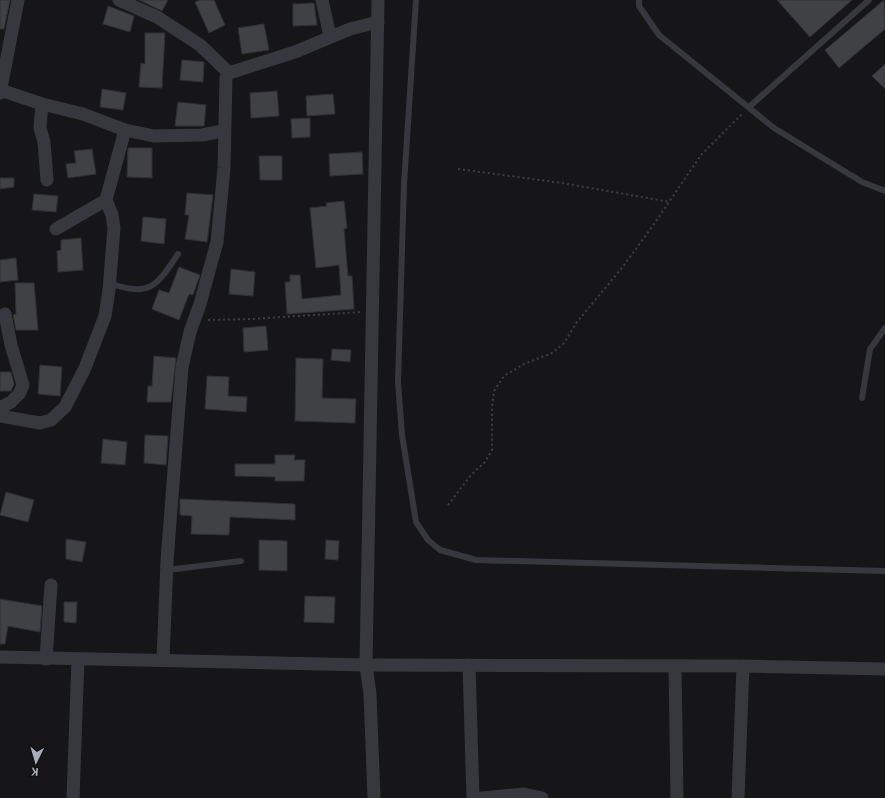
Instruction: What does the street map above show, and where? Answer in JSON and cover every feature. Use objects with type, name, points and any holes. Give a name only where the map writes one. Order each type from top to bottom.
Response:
[{"type":"street","points":[[18,0],[0,91],[42,104],[83,114],[125,130],[154,136],[202,135],[223,131]]},
{"type":"street","points":[[119,0],[157,17],[200,45],[229,73]]},
{"type":"street","points":[[322,0],[330,36]]},
{"type":"street","points":[[374,798],[370,694],[366,665],[378,0]]},
{"type":"street","points":[[163,660],[167,570],[182,367],[217,242],[224,168],[223,131],[225,82],[229,73],[295,52],[330,36],[378,22]]},
{"type":"street","points":[[42,104],[40,128],[44,142],[47,180]]},
{"type":"street","points":[[0,416],[40,423],[51,420],[65,407],[85,368],[105,316],[114,228],[112,215],[106,200],[125,130]]},
{"type":"street","points":[[56,229],[106,200]]},
{"type":"street","points":[[0,408],[11,402],[19,394],[23,385],[5,314]]},
{"type":"street","points":[[46,659],[51,585]]},
{"type":"street","points":[[0,657],[366,665],[743,666],[885,669]]},
{"type":"street","points":[[73,798],[78,659]]},
{"type":"street","points":[[469,665],[473,798]]},
{"type":"street","points":[[676,666],[677,798]]},
{"type":"street","points":[[738,798],[743,666]]},
{"type":"street","points":[[482,798],[524,794],[542,798]]},
{"type":"lane","points":[[416,0],[404,184],[398,382],[402,435],[416,522],[428,540],[440,550],[476,560],[885,571]]},
{"type":"lane","points":[[639,0],[639,6],[659,35],[774,128],[862,182],[885,191]]},
{"type":"lane","points":[[749,108],[869,0]]},
{"type":"lane","points":[[109,283],[128,289],[142,290],[163,277],[178,254]]},
{"type":"lane","points":[[862,398],[870,349],[885,328]]},
{"type":"lane","points":[[167,570],[241,561]]},
{"type":"path","points":[[448,505],[471,475],[485,462],[492,450],[492,408],[494,391],[504,376],[524,364],[552,353],[564,343],[577,322],[621,269],[670,202],[701,155],[749,108]]},
{"type":"path","points":[[458,169],[562,183],[670,202]]},
{"type":"path","points":[[195,318],[252,319],[372,312]]},
{"type":"building","points":[[0,0],[10,0],[4,29],[0,29]]},
{"type":"building","points":[[139,0],[168,0],[162,11]]},
{"type":"building","points":[[200,0],[214,0],[225,25],[209,33],[195,2]]},
{"type":"building","points":[[777,0],[852,0],[810,37]]},
{"type":"building","points":[[884,0],[885,29],[839,68],[825,50]]},
{"type":"building","points":[[314,3],[317,25],[293,26],[293,4]]},
{"type":"building","points":[[108,6],[134,16],[130,32],[103,24]]},
{"type":"building","points":[[264,24],[269,50],[242,54],[238,28]]},
{"type":"building","points":[[145,33],[165,33],[162,88],[139,87],[141,63],[145,64]]},
{"type":"building","points":[[182,60],[204,62],[203,82],[180,80]]},
{"type":"building","points":[[885,64],[885,89],[872,76]]},
{"type":"building","points":[[102,89],[126,93],[123,110],[100,107]]},
{"type":"building","points":[[277,91],[279,116],[251,118],[250,93]]},
{"type":"building","points":[[333,94],[335,114],[307,116],[306,96]]},
{"type":"building","points":[[178,102],[206,105],[204,126],[175,126]]},
{"type":"building","points":[[310,118],[310,137],[292,138],[291,119]]},
{"type":"building","points":[[128,148],[152,148],[152,178],[127,177]]},
{"type":"building","points":[[92,149],[96,174],[68,178],[66,164],[76,163],[74,151]]},
{"type":"building","points":[[362,152],[363,174],[330,176],[329,154]]},
{"type":"building","points":[[259,156],[282,156],[282,180],[260,180]]},
{"type":"building","points":[[0,178],[14,178],[14,187],[0,189]]},
{"type":"building","points":[[187,193],[213,195],[207,242],[185,239],[189,215],[185,215]]},
{"type":"building","points":[[34,194],[58,196],[56,212],[32,210]]},
{"type":"building","points":[[344,201],[347,228],[344,229],[348,276],[352,276],[354,309],[287,314],[285,282],[290,282],[290,275],[300,275],[302,299],[341,295],[339,265],[316,268],[310,208],[327,206],[326,203]]},
{"type":"building","points":[[143,217],[166,219],[164,244],[141,241]]},
{"type":"building","points":[[81,238],[83,270],[58,272],[57,251],[61,250],[61,240]]},
{"type":"building","points":[[16,258],[18,280],[0,282],[0,260]]},
{"type":"building","points":[[179,267],[200,275],[193,295],[189,294],[179,320],[152,309],[159,290],[169,293]]},
{"type":"building","points":[[231,269],[255,272],[253,296],[229,294]]},
{"type":"building","points":[[15,283],[34,283],[38,330],[16,330],[13,315],[16,314]]},
{"type":"building","points":[[266,326],[268,350],[244,352],[243,328]]},
{"type":"building","points":[[332,349],[351,350],[350,362],[331,360]]},
{"type":"building","points":[[154,356],[176,358],[171,402],[147,402],[148,386],[152,386]]},
{"type":"building","points":[[296,358],[323,359],[322,398],[356,399],[355,423],[295,421]]},
{"type":"building","points":[[40,365],[62,367],[60,396],[38,394]]},
{"type":"building","points":[[0,372],[11,372],[14,384],[11,391],[0,391]]},
{"type":"building","points":[[207,376],[229,377],[228,396],[247,397],[246,412],[205,409]]},
{"type":"building","points":[[145,435],[168,436],[166,465],[144,463]]},
{"type":"building","points":[[103,439],[127,442],[125,465],[101,463]]},
{"type":"building","points":[[275,455],[295,455],[294,460],[305,460],[304,481],[275,481],[275,477],[235,476],[235,464],[275,464]]},
{"type":"building","points":[[6,492],[34,500],[28,522],[0,515]]},
{"type":"building","points":[[180,499],[295,504],[295,520],[230,517],[229,535],[191,534],[192,516],[180,515]]},
{"type":"building","points":[[66,539],[86,542],[82,562],[66,559]]},
{"type":"building","points":[[259,540],[287,541],[287,571],[259,570]]},
{"type":"building","points":[[326,540],[339,541],[338,560],[325,559]]},
{"type":"building","points":[[305,596],[335,597],[334,623],[304,622]]},
{"type":"building","points":[[0,599],[42,606],[40,632],[8,626],[5,644],[0,644]]},
{"type":"building","points":[[64,602],[77,602],[76,623],[64,622]]}]
